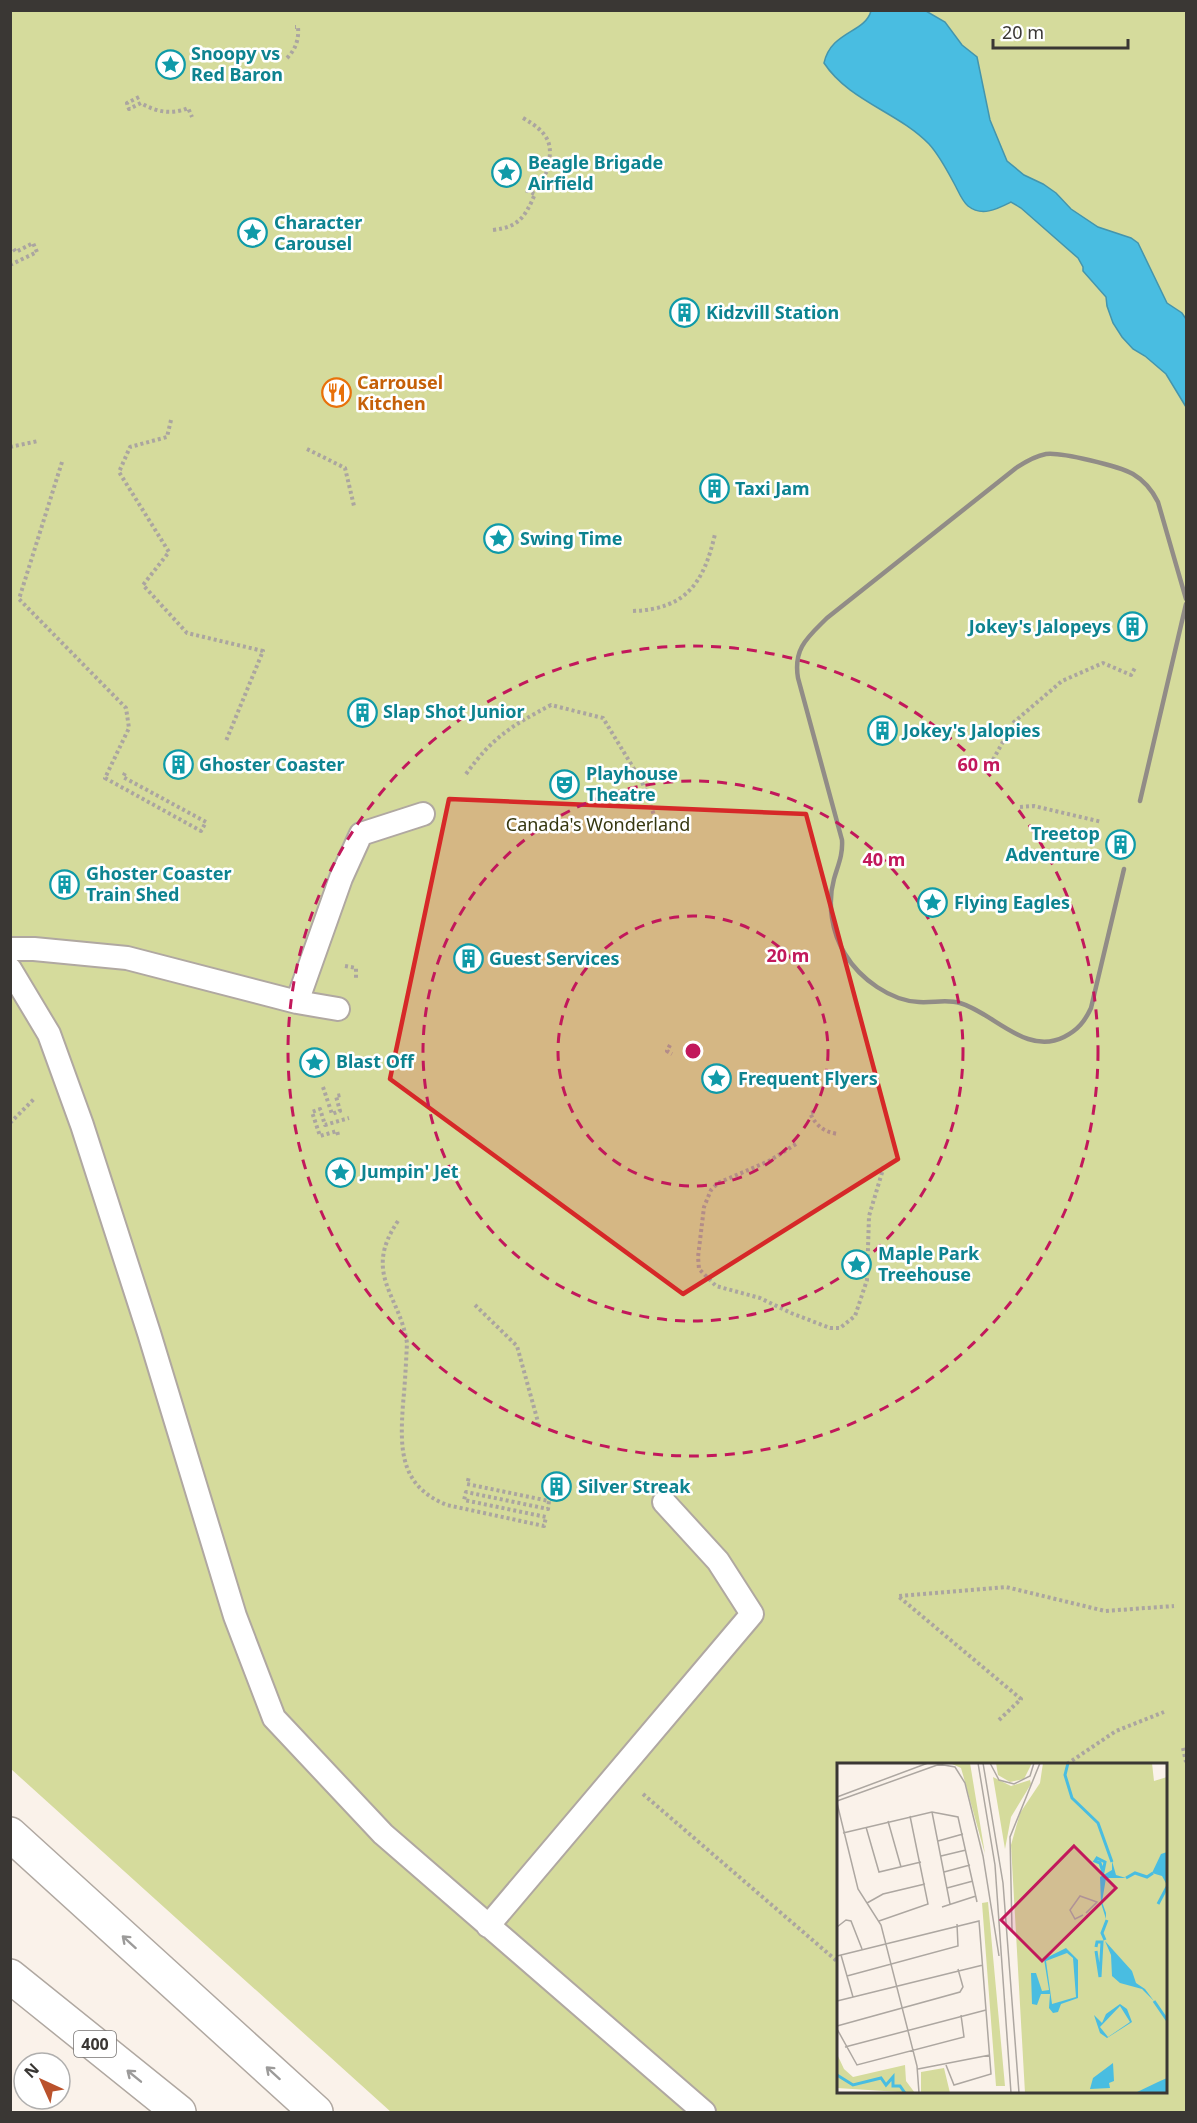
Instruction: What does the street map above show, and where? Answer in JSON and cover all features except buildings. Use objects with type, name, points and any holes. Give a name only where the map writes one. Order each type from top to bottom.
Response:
[{"type":"highway","points":[[10,1834],[316,2112]]},
{"type":"highway","name":"400","points":[[10,1976],[180,2112]]},
{"type":"lane","points":[[297,1002],[341,878],[361,834],[423,814]]},
{"type":"lane","points":[[10,949],[34,949],[127,958],[297,1002],[338,1009]]},
{"type":"lane","points":[[10,969],[49,1034],[82,1125],[235,1616],[274,1718],[383,1834],[704,2112]]},
{"type":"lane","points":[[488,1926],[752,1614],[718,1561],[664,1502]]},
{"type":"path","points":[[287,58],[298,41],[298,27],[295,27]]},
{"type":"path","points":[[139,97],[127,103],[129,109],[141,103],[163,112],[188,108],[192,117]]},
{"type":"path","points":[[523,118],[545,134],[551,144],[546,173],[542,172]]},
{"type":"path","points":[[493,230],[509,228],[528,211],[535,194],[525,190]]},
{"type":"path","points":[[10,264],[37,252],[33,243],[16,252],[13,248]]},
{"type":"path","points":[[171,420],[167,437],[130,447],[119,472],[169,552],[143,585],[187,633],[263,651],[226,741]]},
{"type":"path","points":[[10,447],[38,441]]},
{"type":"path","points":[[307,449],[345,468],[354,506]]},
{"type":"path","points":[[62,462],[19,599],[126,708],[129,728],[105,778],[201,831],[206,822],[123,777],[125,773]]},
{"type":"path","points":[[633,611],[669,604],[693,587],[706,569],[716,534]]},
{"type":"path","points":[[990,765],[1014,722],[1062,681],[1103,663],[1131,675],[1136,666]]},
{"type":"path","points":[[466,774],[496,738],[512,726],[550,705],[603,718],[642,782],[654,815]]},
{"type":"path","points":[[1020,807],[1034,806],[1101,822]]},
{"type":"path","points":[[670,1045],[667,1051],[672,1054]]},
{"type":"path","points":[[323,1087],[332,1114],[340,1111],[336,1096],[341,1095]]},
{"type":"path","points":[[338,1135],[337,1131],[320,1136],[312,1112],[320,1109],[325,1125],[349,1118]]},
{"type":"path","points":[[814,1112],[810,1113],[814,1122],[829,1133],[838,1134]]},
{"type":"path","points":[[796,1144],[769,1161],[718,1183],[711,1190],[704,1207],[698,1257],[699,1269],[716,1286],[730,1292],[760,1298],[790,1313],[830,1328],[840,1329],[855,1316],[863,1293],[869,1258],[869,1216],[884,1166]]},
{"type":"path","points":[[398,1221],[386,1243],[383,1270],[387,1288],[404,1329],[407,1343],[401,1436],[402,1454],[408,1470],[424,1491],[447,1505],[544,1526],[546,1517],[464,1500],[466,1492],[548,1509],[549,1502],[467,1484],[469,1477]]},
{"type":"path","points":[[475,1305],[517,1346],[538,1422],[537,1428]]},
{"type":"path","points":[[999,1720],[1021,1699],[898,1596],[1006,1587],[1105,1611],[1174,1606]]},
{"type":"path","points":[[1068,1763],[1116,1731],[1164,1712]]},
{"type":"path","points":[[1183,1748],[1186,1762]]},
{"type":"path","points":[[618,1773],[837,1961]]},
{"type":"highlighted area","points":[[449,799],[806,814],[898,1159],[683,1294],[390,1079]]},
{"type":"green space","name":"Canada's Wonderland","points":[[11,11],[1186,11],[1186,2112],[391,2112],[11,1769]]},
{"type":"water","points":[[871,11],[926,11],[945,22],[962,45],[977,57],[990,120],[1007,161],[1024,175],[1056,193],[1071,209],[1098,227],[1131,238],[1138,243],[1167,303],[1182,313],[1186,319],[1186,407],[1166,374],[1133,349],[1122,337],[1113,323],[1106,297],[1083,271],[1078,258],[1021,208],[1011,202],[984,211],[968,206],[929,144],[917,133],[860,97],[834,76],[824,63],[828,52],[840,38],[862,24]]},
{"type":"railway","points":[[1124,869],[1091,1008],[1080,1025],[1064,1037],[1050,1041],[1036,1041],[1023,1037],[960,1003],[908,1001],[877,987],[851,963],[834,928],[831,898],[841,855],[842,840],[798,678],[798,659],[804,644],[827,618],[1016,468],[1046,454],[1076,457],[1116,467],[1133,474],[1145,483],[1158,502],[1186,599]]},
{"type":"railway","points":[[1140,801],[1186,604]]},
{"type":"place","name":"Snoopy vs Red Baron","points":[[170,64]]},
{"type":"place","name":"Beagle Brigade Airfield","points":[[507,173]]},
{"type":"place","name":"Character Carousel","points":[[253,233]]},
{"type":"place","name":"Kidzvill Station","points":[[685,313]]},
{"type":"place","name":"Carrousel Kitchen","points":[[336,393]]},
{"type":"place","name":"Taxi Jam","points":[[714,489]]},
{"type":"place","name":"Swing Time","points":[[499,539]]},
{"type":"place","name":"Jokey's Jalopeys","points":[[1132,627]]},
{"type":"place","name":"Slap Shot Junior","points":[[362,712]]},
{"type":"place","name":"Jokey's Jalopies","points":[[882,731]]},
{"type":"place","name":"Ghoster Coaster","points":[[178,765]]},
{"type":"place","name":"Playhouse Theatre","points":[[565,784]]},
{"type":"place","name":"Treetop Adventure","points":[[1121,844]]},
{"type":"place","name":"Ghoster Coaster Train Shed","points":[[65,884]]},
{"type":"place","name":"Flying Eagles","points":[[933,903]]},
{"type":"place","name":"Guest Services","points":[[468,959]]},
{"type":"place","name":"Blast Off","points":[[315,1062]]},
{"type":"place","name":"Frequent Flyers","points":[[717,1079]]},
{"type":"place","name":"Jumpin' Jet","points":[[340,1172]]},
{"type":"place","name":"Maple Park Treehouse","points":[[857,1264]]},
{"type":"place","name":"Silver Streak","points":[[557,1487]]}]
